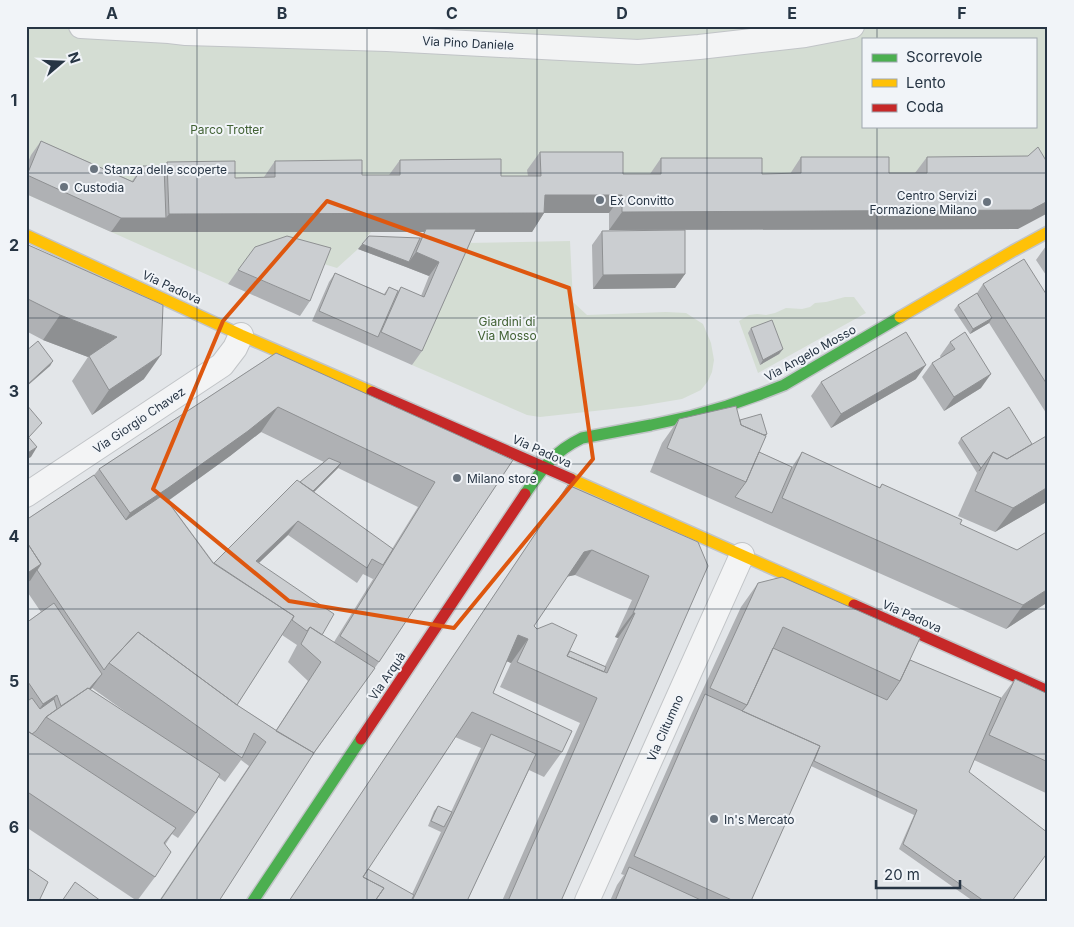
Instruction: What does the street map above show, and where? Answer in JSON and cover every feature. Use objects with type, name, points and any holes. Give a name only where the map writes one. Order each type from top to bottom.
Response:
[{"type":"street","name":"Via Pino Daniele","points":[[82,26],[377,39],[502,35],[638,52],[805,35],[852,26]]},
{"type":"street","name":"Via Angelo Mosso","points":[[544,467],[558,451],[582,438],[712,411],[747,400],[784,385],[1048,232]]},
{"type":"street","name":"Via Padova","points":[[26,235],[241,335],[544,467],[1048,691]]},
{"type":"street","name":"Via Giorgio Chavez","points":[[26,495],[222,365],[235,348],[241,335]]},
{"type":"street","name":"Via Arquà","points":[[253,901],[544,467]]},
{"type":"street","name":"Via Clitumno","points":[[586,901],[742,555]]},
{"type":"highlighted area","points":[[327,201],[569,288],[593,459],[454,628],[289,601],[153,489],[223,321]]},
{"type":"green space","name":"Parco Trotter","points":[[26,26],[1048,26],[1048,213],[532,213],[532,232],[371,232],[358,249],[337,268],[277,250],[245,262],[228,284],[26,194]]},
{"type":"green space","name":"Giardini di Via Mosso","points":[[570,241],[573,302],[587,315],[686,313],[703,324],[711,343],[714,360],[712,372],[701,390],[682,399],[640,406],[540,417],[527,415],[412,365],[466,243]]},
{"type":"green space","points":[[854,297],[866,313],[758,373],[739,321],[749,315],[766,315],[786,308],[802,309],[810,307],[815,303]]},
{"type":"building","points":[[41,141],[133,182],[143,166],[164,166],[166,218],[121,218],[27,175]]},
{"type":"building","name":"Ex Convitto","points":[[1038,147],[1048,164],[1048,201],[1031,210],[622,212],[622,195],[545,195],[544,213],[169,214],[167,162],[235,161],[235,178],[275,177],[275,161],[362,160],[362,175],[400,175],[400,160],[501,159],[501,176],[541,176],[540,152],[623,152],[623,174],[661,174],[661,158],[762,158],[762,174],[801,173],[801,157],[889,157],[889,173],[927,173],[927,157],[1028,156]]},
{"type":"building","points":[[426,229],[476,229],[422,351],[381,332],[401,287],[424,297],[439,262],[416,252]]},
{"type":"building","points":[[685,230],[685,274],[603,275],[602,231]]},
{"type":"building","points":[[287,236],[331,248],[310,301],[238,270],[255,247]]},
{"type":"building","points":[[369,236],[420,238],[409,262],[362,244]]},
{"type":"building","points":[[26,244],[163,305],[161,355],[109,390],[89,356],[117,337],[60,315],[26,298]]},
{"type":"building","points":[[1024,259],[1048,297],[1048,386],[983,284]]},
{"type":"building","points":[[335,273],[385,295],[389,287],[398,291],[378,337],[319,311]]},
{"type":"building","points":[[977,293],[992,318],[973,329],[958,305]]},
{"type":"building","points":[[772,320],[783,349],[763,360],[751,328]]},
{"type":"building","points":[[906,332],[926,365],[841,414],[821,382]]},
{"type":"building","points":[[965,332],[991,374],[954,397],[932,363],[955,349],[950,342]]},
{"type":"building","points":[[38,341],[53,361],[26,386],[26,351]]},
{"type":"building","points":[[276,353],[513,460],[379,662],[340,636],[435,482],[278,407],[248,431],[130,513],[99,469]]},
{"type":"building","points":[[26,404],[42,423],[29,437],[26,434]]},
{"type":"building","points":[[736,406],[741,425],[766,436],[746,482],[667,448],[679,419]]},
{"type":"building","points":[[1009,407],[1032,444],[1007,459],[993,452],[979,471],[981,468],[961,438]]},
{"type":"building","points":[[761,414],[767,434],[764,435],[741,425],[740,420]]},
{"type":"building","points":[[26,434],[37,447],[26,454]]},
{"type":"building","points":[[1048,435],[1048,487],[1013,508],[975,491],[993,452],[1007,459]]},
{"type":"building","points":[[759,452],[792,467],[772,513],[735,497],[746,482]]},
{"type":"building","points":[[802,452],[880,488],[882,484],[962,520],[960,524],[1017,550],[1048,531],[1048,589],[1023,605],[782,498]]},
{"type":"building","points":[[329,458],[341,463],[313,491],[300,482]]},
{"type":"building","points":[[94,475],[126,520],[163,495],[213,563],[294,616],[237,705],[138,632],[104,670],[37,570],[41,564],[26,541],[26,520]]},
{"type":"building","points":[[297,480],[393,549],[383,565],[372,559],[367,568],[298,521],[256,561],[334,614],[322,635],[310,627],[307,631],[292,620],[294,616],[214,563]]},
{"type":"building","points":[[568,485],[698,542],[708,566],[561,901],[508,901],[597,698],[517,662],[528,639],[518,635],[493,693],[572,731],[562,752],[472,712],[363,877],[384,888],[375,901],[289,901]],"holes":[[[592,550],[649,576],[633,613],[635,613],[607,673],[567,656],[577,635],[552,623],[537,629],[534,626],[584,552]]]},
{"type":"building","points":[[26,541],[41,564],[26,574]]},
{"type":"building","points":[[26,574],[30,580],[26,583]]},
{"type":"building","points":[[782,577],[920,638],[900,681],[783,627],[747,705],[710,688],[758,583]]},
{"type":"building","points":[[54,603],[102,674],[89,689],[61,706],[57,695],[43,704],[26,679],[26,623]]},
{"type":"building","points":[[310,627],[375,668],[314,753],[276,731],[321,662],[301,644]]},
{"type":"building","points":[[138,632],[237,705],[314,753],[219,901],[160,901],[266,742],[254,733],[242,758],[109,663]]},
{"type":"building","points":[[773,648],[887,700],[900,681],[910,660],[1001,698],[969,772],[1048,833],[1048,852],[1012,901],[984,901],[903,844],[917,810],[814,761],[820,746],[742,711],[747,705]]},
{"type":"building","points":[[570,651],[606,667],[604,672],[567,656]]},
{"type":"building","points":[[1015,679],[1048,694],[1048,762],[989,735]]},
{"type":"building","points":[[88,688],[220,774],[196,813],[46,717]]},
{"type":"building","name":"In's Mercato","points":[[705,694],[820,746],[751,901],[734,901],[634,856]]},
{"type":"building","points":[[32,698],[40,709],[54,699],[57,709],[46,717],[32,734],[26,730],[26,702]]},
{"type":"building","points":[[26,730],[176,828],[164,843],[171,852],[155,877],[26,791]]},
{"type":"building","points":[[491,734],[536,754],[467,901],[412,901]]},
{"type":"building","points":[[438,806],[452,812],[444,827],[431,821]]},
{"type":"building","points":[[26,867],[48,882],[39,901],[26,901]]},
{"type":"building","points":[[629,867],[703,901],[615,901]]},
{"type":"building","points":[[368,869],[414,895],[411,901],[375,901],[384,888],[363,877]]},
{"type":"building","points":[[75,882],[101,901],[62,901]]},
{"type":"traffic: fast","points":[[525,494],[556,455],[582,438],[692,416],[761,394],[784,385],[900,317]]},
{"type":"traffic: fast","points":[[253,901],[361,739]]},
{"type":"traffic: slow","points":[[900,317],[1048,232]]},
{"type":"traffic: slow","points":[[26,235],[241,335],[372,392]]},
{"type":"traffic: slow","points":[[571,479],[854,605]]},
{"type":"traffic: jam","points":[[372,392],[571,479]]},
{"type":"traffic: jam","points":[[361,739],[525,494]]},
{"type":"traffic: jam","points":[[854,605],[1048,691]]},
{"type":"place","name":"Stanza delle scoperte","points":[[94,169]]},
{"type":"place","name":"Custodia","points":[[64,187]]},
{"type":"place","name":"Ex Convitto","points":[[600,200]]},
{"type":"place","name":"Centro Servizi Formazione Milano","points":[[987,202]]},
{"type":"place","name":"Milano store","points":[[457,478]]},
{"type":"place","name":"In's Mercato","points":[[714,819]]}]
